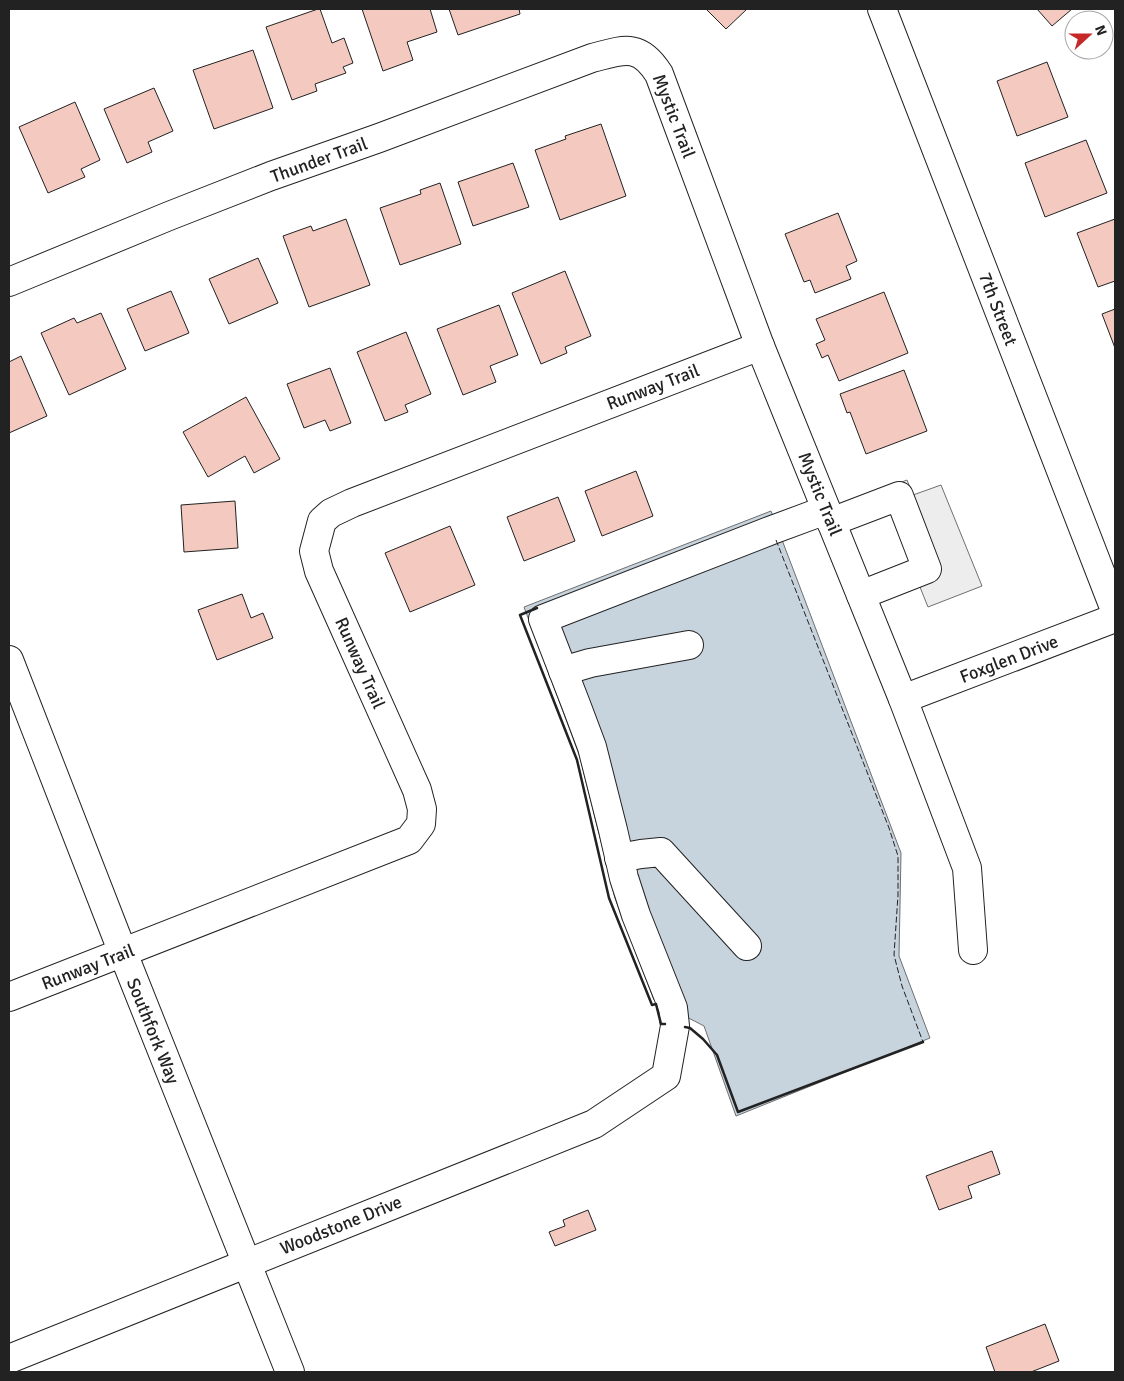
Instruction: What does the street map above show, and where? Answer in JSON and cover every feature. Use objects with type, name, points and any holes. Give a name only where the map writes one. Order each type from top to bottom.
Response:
[{"type":"street","name":"7th Street","points":[[882,9],[1115,610]]},
{"type":"street","name":"Thunder Trail","points":[[9,282],[271,176],[379,138],[592,58],[622,50],[633,51]]},
{"type":"street","name":"Mystic Trail","points":[[633,51],[646,57],[659,74],[760,346],[903,700],[967,868],[973,950]]},
{"type":"street","name":"Runway Trail","points":[[9,997],[410,840],[421,824],[422,809],[417,790],[319,571],[314,551],[322,521],[331,512],[760,346]]},
{"type":"street","points":[[747,946],[662,852],[619,858],[592,747],[543,619],[772,530],[899,496],[927,569],[861,595]]},
{"type":"street","name":"Foxglen Drive","points":[[903,700],[1115,618]]},
{"type":"street","points":[[563,671],[689,645]]},
{"type":"street","name":"Southfork Way","points":[[9,660],[122,954],[290,1372]]},
{"type":"street","name":"Woodstone Drive","points":[[13,1363],[246,1263],[594,1124],[666,1076],[675,1026],[673,1008],[636,914],[619,858]]},
{"type":"shaded area","points":[[907,480],[913,495],[941,485],[982,586],[928,607],[881,490]]},
{"type":"shaded area","points":[[771,511],[901,853],[899,956],[930,1038],[736,1116],[704,1026],[654,1000],[615,898],[580,757],[524,607]]},
{"type":"building","points":[[320,9],[332,43],[344,38],[353,63],[343,67],[346,73],[315,84],[317,91],[292,100],[266,27]]},
{"type":"building","points":[[362,9],[430,9],[437,32],[407,42],[413,60],[383,71]]},
{"type":"building","points":[[449,9],[519,9],[520,14],[458,35]]},
{"type":"building","points":[[706,9],[747,9],[726,29]]},
{"type":"building","points":[[1037,9],[1072,9],[1064,10],[1064,16],[1052,26]]},
{"type":"building","points":[[253,50],[273,108],[214,129],[193,70]]},
{"type":"building","points":[[1047,62],[1068,117],[1017,136],[997,81]]},
{"type":"building","points":[[154,88],[173,131],[148,142],[152,152],[127,163],[104,109]]},
{"type":"building","points":[[75,102],[100,160],[81,169],[85,177],[48,193],[19,127]]},
{"type":"building","points":[[601,124],[626,196],[560,220],[535,150],[566,139],[565,136]]},
{"type":"building","points":[[1086,140],[1107,193],[1045,217],[1025,163]]},
{"type":"building","points":[[513,163],[529,207],[473,226],[458,182]]},
{"type":"building","points":[[440,183],[461,244],[400,265],[380,208],[421,194],[420,190]]},
{"type":"building","points":[[838,213],[857,261],[846,266],[851,279],[815,293],[810,280],[804,282],[785,234]]},
{"type":"building","points":[[346,219],[370,285],[309,307],[283,236],[311,226],[313,231]]},
{"type":"building","points":[[1115,219],[1115,281],[1098,287],[1077,233]]},
{"type":"building","points":[[258,258],[278,303],[229,324],[209,279]]},
{"type":"building","points":[[565,271],[591,336],[565,347],[567,353],[541,364],[512,293]]},
{"type":"building","points":[[171,291],[189,333],[145,351],[127,309]]},
{"type":"building","points":[[884,292],[908,353],[839,381],[828,355],[822,358],[816,344],[825,340],[816,319]]},
{"type":"building","points":[[499,305],[518,355],[490,366],[496,382],[463,395],[437,329]]},
{"type":"building","points":[[1115,309],[1115,348],[1102,314]]},
{"type":"building","points":[[101,313],[126,369],[69,395],[41,333],[74,318],[77,323]]},
{"type":"building","points":[[406,332],[431,394],[405,405],[408,412],[385,421],[357,352]]},
{"type":"building","points":[[21,356],[47,416],[9,433],[9,362]]},
{"type":"building","points":[[330,368],[351,423],[330,431],[325,420],[304,428],[287,384]]},
{"type":"building","points":[[904,370],[927,431],[866,454],[850,412],[847,413],[840,394]]},
{"type":"building","points":[[246,397],[280,459],[254,473],[245,456],[208,477],[183,432]]},
{"type":"building","points":[[636,471],[653,516],[602,536],[585,491]]},
{"type":"building","points":[[558,497],[575,541],[524,561],[507,517]]},
{"type":"building","points":[[235,501],[238,548],[184,552],[181,505]]},
{"type":"building","points":[[450,526],[475,585],[410,612],[385,553]]},
{"type":"building","points":[[242,594],[251,618],[263,613],[273,638],[217,660],[198,610]]},
{"type":"building","points":[[992,1151],[1000,1174],[968,1186],[972,1198],[939,1210],[926,1176]]},
{"type":"building","points":[[588,1210],[596,1230],[555,1246],[549,1232],[565,1226],[563,1220]]},
{"type":"building","points":[[1045,1324],[1059,1361],[1031,1372],[995,1372],[986,1347]]},
{"type":"fence","points":[[776,540],[889,828],[898,856],[898,895],[894,955],[902,986],[923,1042]]},
{"type":"wall","points":[[537,608],[520,615],[577,760],[609,898],[652,1005],[656,1004],[661,1024],[665,1024]]},
{"type":"wall","points":[[685,1027],[690,1028],[703,1039],[717,1055],[738,1112],[923,1042]]}]
